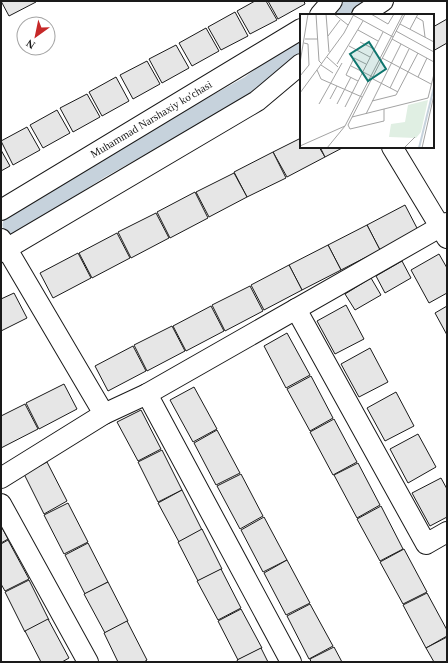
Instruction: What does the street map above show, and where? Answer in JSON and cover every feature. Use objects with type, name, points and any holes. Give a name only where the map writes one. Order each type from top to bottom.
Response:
[{"type":"street","points":[[321,14],[332,1]]},
{"type":"street","points":[[364,14],[383,1]]},
{"type":"street","name":"Muhammad Narshaxiy ko'chasi","points":[[1,210],[300,30]]},
{"type":"street","points":[[104,414],[3,247],[258,101],[300,65]]},
{"type":"street","points":[[1,478],[104,414],[147,394],[296,309],[445,230],[393,148]]},
{"type":"street","points":[[296,309],[426,544],[447,532]]},
{"type":"street","points":[[147,394],[291,662]]},
{"type":"street","points":[[1,504],[88,662]]},
{"type":"building","points":[[1,1],[36,1],[36,2],[9,16]]},
{"type":"building","points":[[255,1],[266,1],[277,20],[250,34],[237,11]]},
{"type":"building","points":[[268,1],[304,1],[305,4],[278,19]]},
{"type":"building","points":[[235,12],[248,36],[221,50],[208,27]]},
{"type":"building","points":[[447,19],[447,43],[434,50],[434,26]]},
{"type":"building","points":[[206,28],[219,51],[192,66],[179,43]]},
{"type":"building","points":[[176,45],[189,68],[162,83],[149,59]]},
{"type":"building","points":[[147,61],[160,84],[133,99],[120,75]]},
{"type":"building","points":[[116,77],[129,101],[102,116],[89,92]]},
{"type":"building","points":[[87,94],[100,117],[73,132],[60,108]]},
{"type":"building","points":[[57,110],[70,133],[43,148],[30,125]]},
{"type":"building","points":[[27,127],[40,150],[13,165],[1,141]]},
{"type":"building","points":[[300,138],[300,148],[320,148],[325,157],[287,177],[273,152]]},
{"type":"building","points":[[320,148],[342,148],[325,157]]},
{"type":"building","points":[[1,150],[10,166],[1,171]]},
{"type":"building","points":[[273,152],[286,178],[247,197],[234,172]]},
{"type":"building","points":[[234,173],[247,197],[209,217],[196,192]]},
{"type":"building","points":[[195,192],[208,218],[170,238],[157,212]]},
{"type":"building","points":[[405,205],[418,230],[380,250],[367,225]]},
{"type":"building","points":[[156,213],[169,238],[131,258],[118,232]]},
{"type":"building","points":[[367,225],[380,250],[341,270],[328,245]]},
{"type":"building","points":[[117,233],[130,258],[92,278],[79,253]]},
{"type":"building","points":[[328,245],[341,270],[302,290],[289,265]]},
{"type":"building","points":[[78,253],[91,278],[53,298],[40,273]]},
{"type":"building","points":[[439,254],[447,268],[447,293],[429,303],[411,270]]},
{"type":"building","points":[[402,261],[411,278],[385,293],[376,276]]},
{"type":"building","points":[[289,265],[302,290],[264,310],[251,285]]},
{"type":"building","points":[[371,278],[381,295],[355,310],[345,294]]},
{"type":"building","points":[[250,286],[263,311],[225,331],[212,305]]},
{"type":"building","points":[[14,293],[27,318],[1,331],[1,299]]},
{"type":"building","points":[[346,305],[364,339],[335,354],[317,321]]},
{"type":"building","points":[[211,306],[224,331],[186,351],[173,326]]},
{"type":"building","points":[[447,306],[447,335],[435,313]]},
{"type":"building","points":[[172,326],[185,351],[147,371],[134,345]]},
{"type":"building","points":[[287,333],[310,375],[286,388],[264,346]]},
{"type":"building","points":[[133,346],[146,371],[108,391],[95,366]]},
{"type":"building","points":[[370,348],[388,382],[359,397],[341,364]]},
{"type":"building","points":[[311,376],[333,418],[310,431],[287,389]]},
{"type":"building","points":[[64,384],[77,409],[39,429],[26,403]]},
{"type":"building","points":[[194,387],[217,429],[193,442],[170,400]]},
{"type":"building","points":[[396,392],[414,426],[385,441],[367,408]]},
{"type":"building","points":[[25,404],[38,429],[1,448],[1,416]]},
{"type":"building","points":[[141,410],[161,449],[138,461],[117,422]]},
{"type":"building","points":[[334,419],[357,462],[333,475],[310,432]]},
{"type":"building","points":[[217,430],[240,473],[216,485],[194,443]]},
{"type":"building","points":[[418,434],[436,467],[408,483],[390,449]]},
{"type":"building","points":[[162,450],[182,490],[158,502],[138,462]]},
{"type":"building","points":[[47,462],[67,501],[44,514],[24,474]]},
{"type":"building","points":[[358,463],[380,505],[357,518],[334,475]]},
{"type":"building","points":[[241,474],[263,516],[240,529],[217,486]]},
{"type":"building","points":[[441,478],[447,489],[447,517],[430,526],[412,493]]},
{"type":"building","points":[[182,490],[202,530],[179,542],[158,503]]},
{"type":"building","points":[[68,503],[88,542],[64,554],[44,515]]},
{"type":"building","points":[[381,506],[403,549],[380,561],[357,519]]},
{"type":"building","points":[[264,517],[287,560],[263,572],[241,530]]},
{"type":"building","points":[[1,526],[8,539],[1,543]]},
{"type":"building","points":[[202,529],[222,569],[198,581],[178,542]]},
{"type":"building","points":[[8,540],[29,579],[5,591],[1,584],[1,544]]},
{"type":"building","points":[[88,543],[108,582],[85,594],[65,555]]},
{"type":"building","points":[[404,549],[427,592],[403,604],[380,562]]},
{"type":"building","points":[[287,560],[310,603],[286,615],[264,573]]},
{"type":"building","points":[[221,569],[241,608],[218,620],[197,581]]},
{"type":"building","points":[[29,580],[49,620],[25,632],[5,592]]},
{"type":"building","points":[[108,582],[128,621],[105,633],[84,594]]},
{"type":"building","points":[[427,593],[447,630],[447,636],[426,648],[403,605]]},
{"type":"building","points":[[310,604],[333,646],[309,659],[287,616]]},
{"type":"building","points":[[241,609],[262,648],[238,660],[218,621]]},
{"type":"building","points":[[48,619],[69,658],[62,662],[41,662],[25,631]]},
{"type":"building","points":[[127,621],[147,660],[144,662],[118,662],[104,633]]},
{"type":"building","points":[[447,637],[447,662],[434,662],[426,648]]},
{"type":"building","points":[[334,647],[342,662],[311,662],[310,659]]},
{"type":"building","points":[[261,648],[268,662],[238,662],[237,660]]},
{"type":"waterway","points":[[339,14],[355,1]]},
{"type":"waterway","points":[[12,225],[100,169],[250,85],[300,47]]}]
